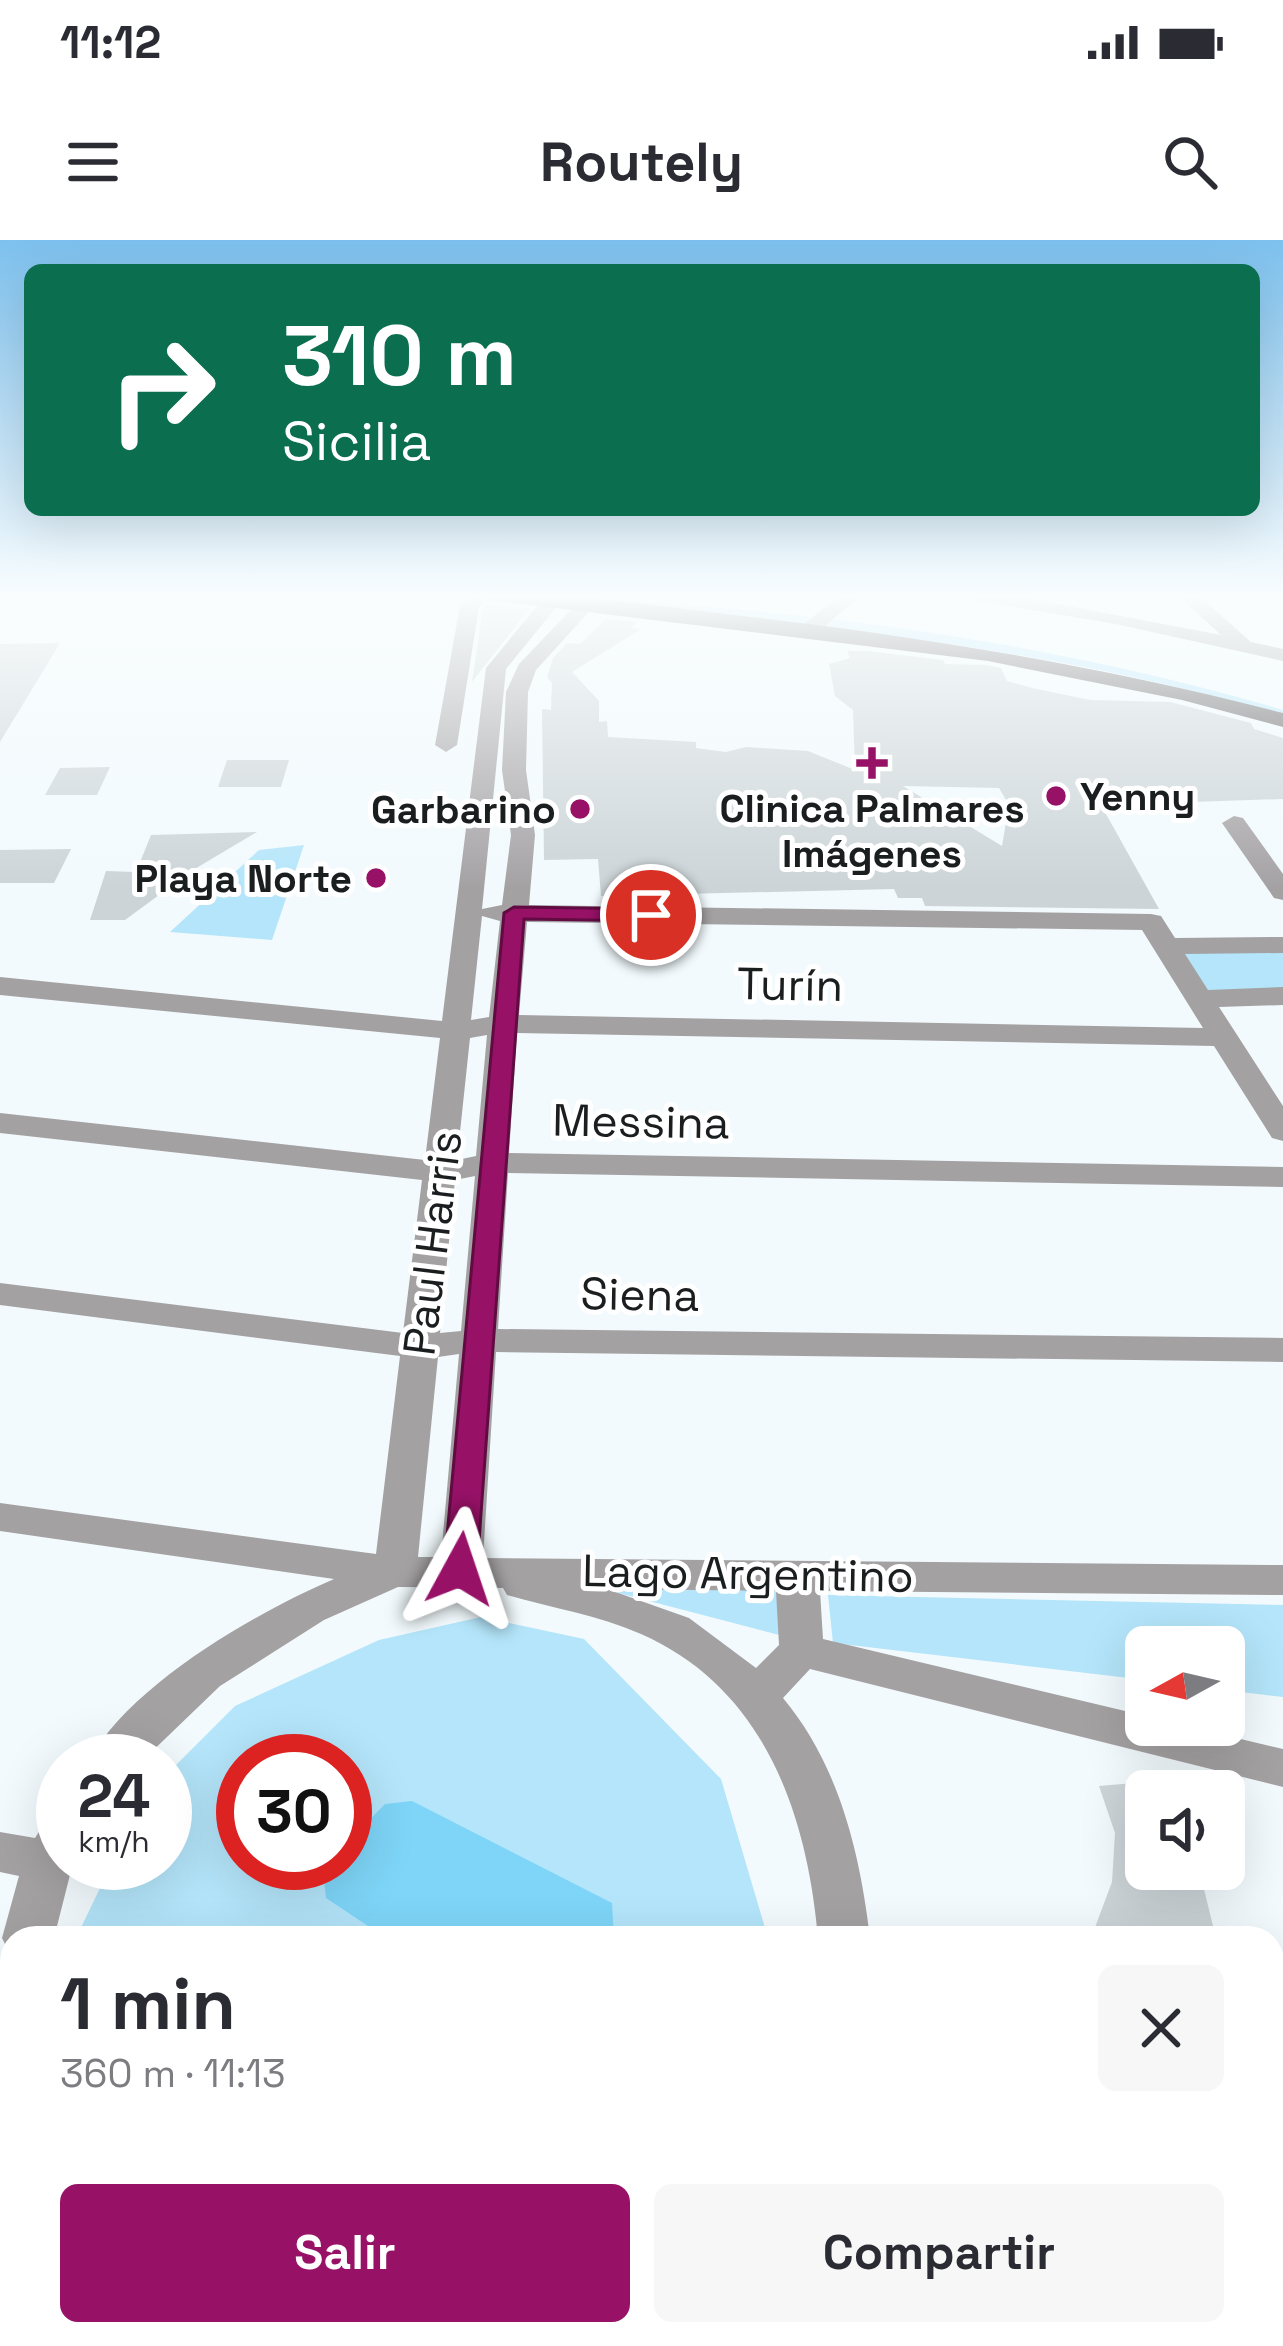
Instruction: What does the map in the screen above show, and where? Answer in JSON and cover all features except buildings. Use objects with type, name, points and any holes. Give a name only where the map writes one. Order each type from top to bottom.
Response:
[{"type":"main road","points":[[1201,692],[1283,720]]},
{"type":"main road","points":[[1218,692],[1283,705]]},
{"type":"street","points":[[446,745],[455,692]]},
{"type":"street","name":"Paul Harris","points":[[395,1572],[494,692]]},
{"type":"street","name":"Paul Harris","points":[[460,1569],[482,1340],[503,1024],[524,835],[514,770],[520,692]]},
{"type":"street","points":[[483,806],[520,805]]},
{"type":"street","points":[[1234,823],[1283,892]]},
{"type":"street","points":[[471,913],[1159,934],[1283,945]]},
{"type":"street","points":[[1159,934],[1222,1037],[1268,1084],[1283,1132]]},
{"type":"street","name":"Turín","points":[[0,986],[456,1031],[503,1024],[1222,1037]]},
{"type":"street","points":[[1198,999],[1283,996]]},
{"type":"street","name":"Messina","points":[[0,1123],[442,1172],[494,1163],[1283,1177]]},
{"type":"street","name":"Siena","points":[[0,1294],[418,1347],[482,1340],[1283,1350]]},
{"type":"street","name":"Lago Argentino","points":[[0,1517],[395,1572],[1283,1580]]},
{"type":"street","points":[[460,1569],[596,1603],[668,1628],[717,1656],[759,1694],[777,1718],[823,1811],[841,1882],[843,1926]]},
{"type":"street","points":[[139,1734],[182,1689],[277,1621],[395,1572]]},
{"type":"street","points":[[759,1694],[801,1650],[796,1573]]},
{"type":"street","points":[[801,1650],[1282,1772]]},
{"type":"street","points":[[29,1926],[36,1859]]},
{"type":"shaded area","points":[[1198,692],[1219,692],[1283,710],[1283,716]]},
{"type":"shaded area","points":[[304,845],[272,940],[170,932],[259,850]]},
{"type":"shaded area","points":[[1283,945],[1283,996],[1198,999],[1166,946]]},
{"type":"shaded area","points":[[588,1585],[778,1590],[783,1636]]},
{"type":"shaded area","points":[[828,1595],[1283,1605],[1283,1697],[1245,1692],[1245,1626],[1125,1626],[1125,1678],[833,1643]]},
{"type":"shaded area","points":[[481,1617],[584,1639],[721,1779],[764,1926],[82,1926],[99,1890],[192,1890],[192,1749],[235,1706],[379,1640]]},
{"type":"shaded area","points":[[412,1801],[612,1903],[613,1926],[368,1926],[326,1898],[325,1890],[372,1890],[372,1817],[385,1804]]},
{"type":"place","name":"Clinica Palmares Imágenes","points":[[872,763]]},
{"type":"place","name":"Yenny","points":[[1056,796]]},
{"type":"place","name":"Garbarino","points":[[580,809]]},
{"type":"place","name":"Playa Norte","points":[[376,878]]},
{"type":"route","points":[[460,1569],[514,913],[651,915]]}]
